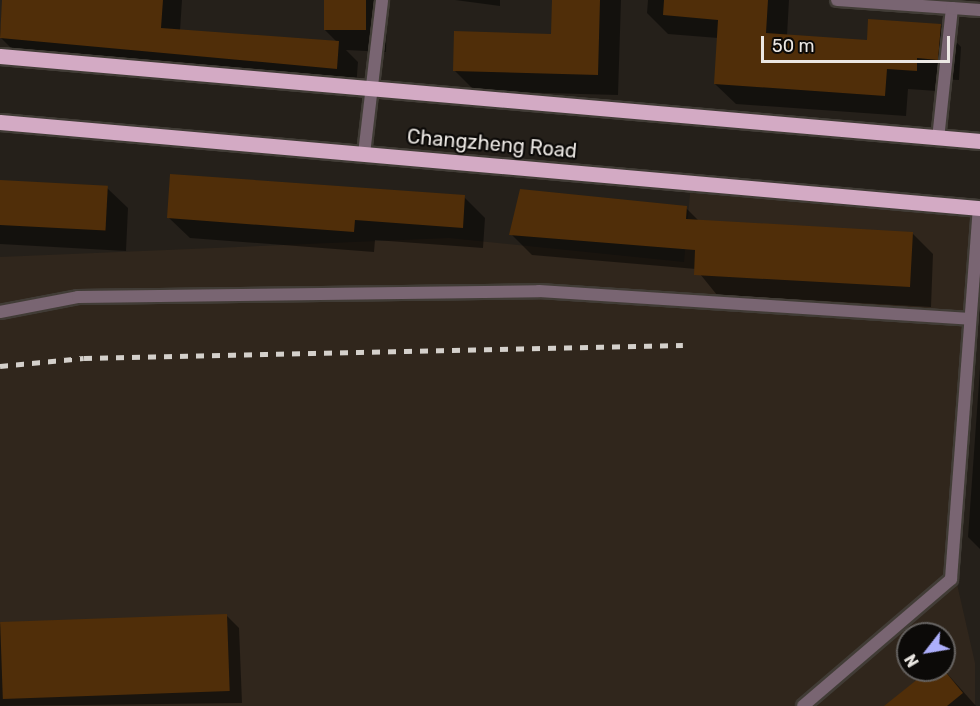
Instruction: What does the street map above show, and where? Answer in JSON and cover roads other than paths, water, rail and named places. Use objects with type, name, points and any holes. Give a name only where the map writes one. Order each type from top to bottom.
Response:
[{"type":"main road","points":[[0,56],[980,141]]},
{"type":"main road","name":"Changzheng Road","points":[[0,122],[980,208]]},
{"type":"street","points":[[364,154],[374,89],[382,0]]},
{"type":"street","points":[[837,0],[980,10]]},
{"type":"street","points":[[938,138],[952,8]]},
{"type":"street","points":[[803,706],[951,579],[980,208]]},
{"type":"street","points":[[0,312],[78,297],[539,291],[970,319]]},
{"type":"railway","points":[[0,366],[84,358],[683,345]]}]
